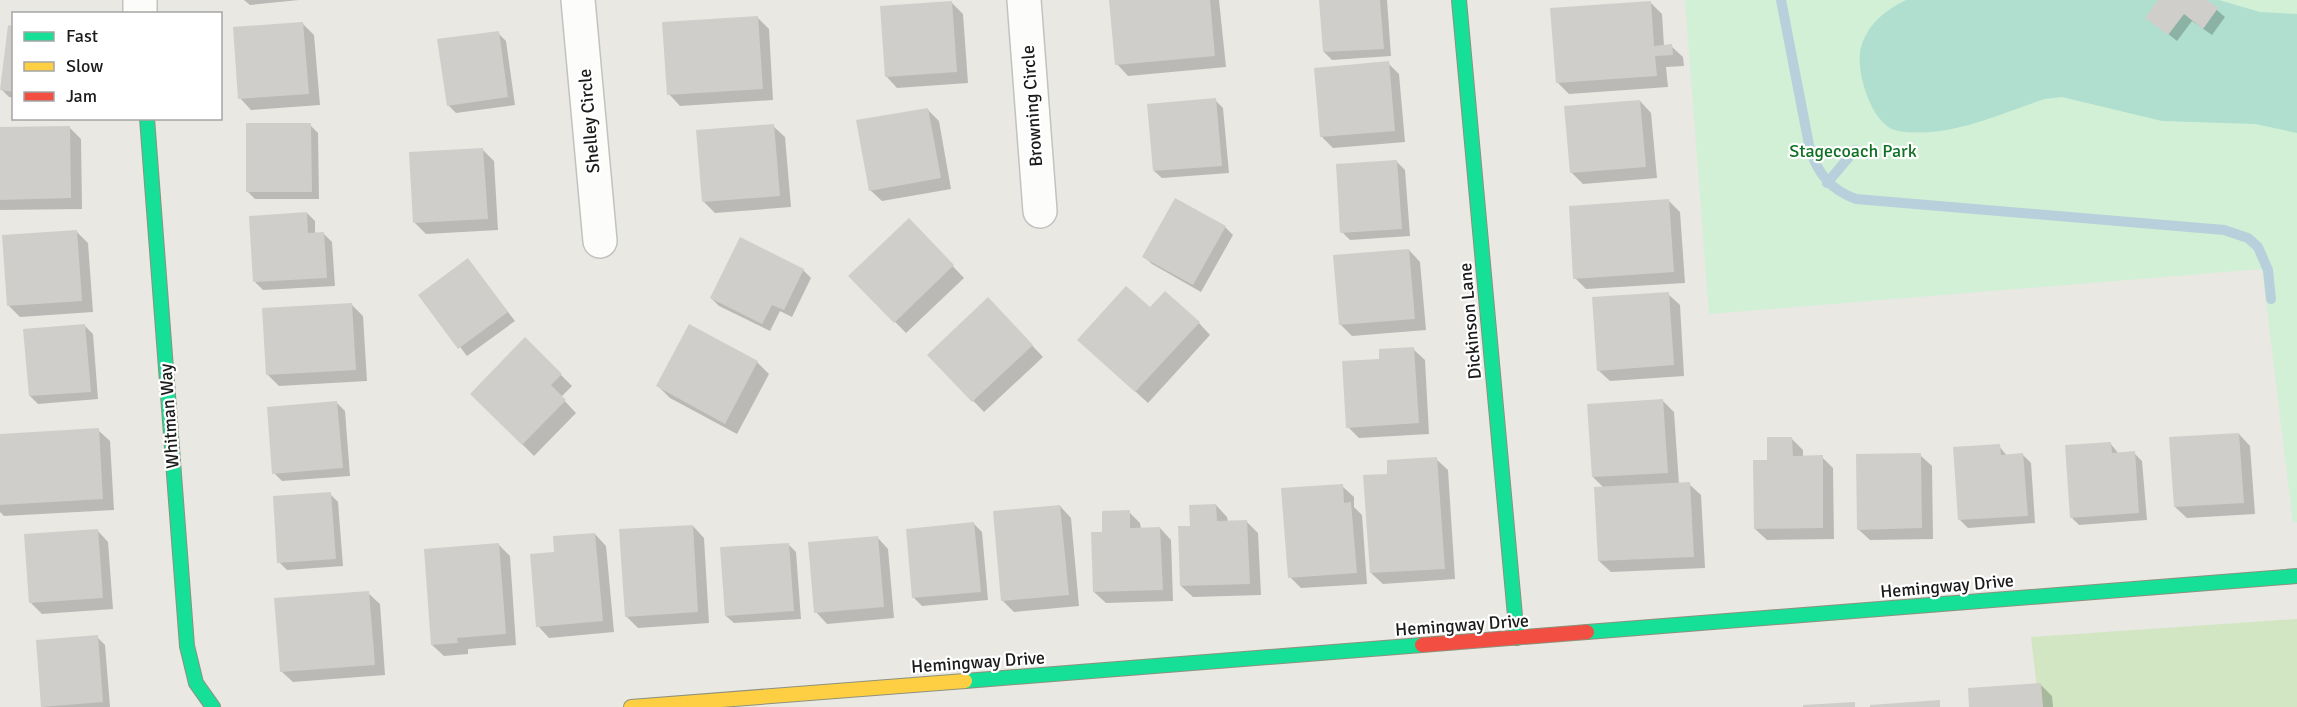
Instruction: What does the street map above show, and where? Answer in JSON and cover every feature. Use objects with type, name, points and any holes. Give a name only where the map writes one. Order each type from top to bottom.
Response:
[{"type":"street","name":"Shelley Circle","points":[[578,0],[600,241]]},
{"type":"street","name":"Browning Circle","points":[[1024,0],[1040,211]]},
{"type":"street","name":"Dickinson Lane","points":[[1459,0],[1517,638]]},
{"type":"street","name":"Whitman Way","points":[[147,120],[187,646],[196,683],[213,707]]},
{"type":"street","name":"Hemingway Drive","points":[[631,707],[2297,576]]},
{"type":"green space","name":"Stagecoach Park","points":[[1685,0],[2297,0],[2297,522],[2293,522],[2262,269],[1709,314]]},
{"type":"green space","points":[[1906,0],[2219,0],[2260,12],[2297,14],[2297,133],[2255,124],[2162,121],[2062,97],[2045,99],[1955,128],[1917,133],[1898,131],[1888,127],[1872,108],[1862,80],[1860,54],[1865,36],[1874,23]]},
{"type":"green space","points":[[2297,619],[2297,707],[2039,707],[2031,637]]},
{"type":"building","points":[[1109,0],[1210,0],[1215,56],[1115,65]]},
{"type":"building","points":[[1319,0],[1380,0],[1384,49],[1323,52]]},
{"type":"building","points":[[2158,0],[2207,0],[2218,8],[2203,29],[2184,14],[2168,35],[2145,18]]},
{"type":"building","points":[[952,1],[957,72],[885,77],[880,6]]},
{"type":"building","points":[[1651,1],[1654,46],[1672,44],[1673,55],[1655,56],[1657,76],[1556,83],[1550,8]]},
{"type":"building","points":[[758,16],[763,89],[667,95],[662,22]]},
{"type":"building","points":[[303,22],[309,94],[238,99],[233,27]]},
{"type":"building","points":[[8,25],[12,26],[12,92],[0,90]]},
{"type":"building","points":[[499,31],[508,97],[447,106],[437,39]]},
{"type":"building","points":[[1389,61],[1395,131],[1320,137],[1314,68]]},
{"type":"building","points":[[1216,98],[1222,166],[1153,171],[1147,104]]},
{"type":"building","points":[[1640,100],[1646,167],[1570,173],[1564,106]]},
{"type":"building","points":[[928,108],[941,178],[869,191],[856,120]]},
{"type":"building","points":[[246,123],[311,123],[312,192],[246,192]]},
{"type":"building","points":[[774,124],[780,196],[702,202],[696,130]]},
{"type":"building","points":[[70,126],[71,198],[0,200],[0,127]]},
{"type":"building","points":[[483,148],[488,219],[413,223],[409,152]]},
{"type":"building","points":[[1397,160],[1402,229],[1340,233],[1336,164]]},
{"type":"building","points":[[1175,198],[1226,226],[1193,285],[1142,257]]},
{"type":"building","points":[[1669,199],[1674,272],[1573,279],[1569,206]]},
{"type":"building","points":[[307,212],[308,233],[324,232],[327,278],[253,282],[249,216]]},
{"type":"building","points":[[909,218],[954,265],[894,323],[848,276]]},
{"type":"building","points":[[77,230],[82,301],[7,306],[2,235]]},
{"type":"building","points":[[740,237],[804,269],[784,310],[772,305],[762,324],[710,298]]},
{"type":"building","points":[[1409,249],[1415,319],[1339,325],[1333,255]]},
{"type":"building","points":[[468,258],[508,312],[458,349],[418,295]]},
{"type":"building","points":[[1126,286],[1150,307],[1165,291],[1200,322],[1135,392],[1077,340]]},
{"type":"building","points":[[1669,292],[1674,365],[1597,371],[1592,297]]},
{"type":"building","points":[[988,297],[1033,345],[972,402],[927,355]]},
{"type":"building","points":[[352,303],[356,370],[266,375],[262,308]]},
{"type":"building","points":[[85,324],[91,392],[29,396],[23,329]]},
{"type":"building","points":[[689,324],[758,361],[725,424],[656,386]]},
{"type":"building","points":[[525,337],[562,374],[551,385],[566,400],[522,445],[470,394]]},
{"type":"building","points":[[1414,347],[1419,423],[1346,428],[1342,361],[1379,359],[1379,349]]},
{"type":"building","points":[[1663,399],[1668,473],[1592,477],[1587,404]]},
{"type":"building","points":[[337,401],[343,468],[272,474],[267,407]]},
{"type":"building","points":[[99,428],[103,499],[0,505],[0,434]]},
{"type":"building","points":[[2239,433],[2244,503],[2174,507],[2169,437]]},
{"type":"building","points":[[1767,437],[1792,437],[1793,456],[1823,455],[1823,528],[1754,529],[1753,460],[1767,460]]},
{"type":"building","points":[[2111,442],[2112,453],[2135,451],[2139,513],[2070,518],[2065,445]]},
{"type":"building","points":[[2000,444],[2001,455],[2023,453],[2028,516],[1958,520],[1953,447]]},
{"type":"building","points":[[1921,453],[1922,528],[1857,530],[1856,454]]},
{"type":"building","points":[[1437,457],[1445,569],[1370,573],[1363,475],[1387,474],[1387,460]]},
{"type":"building","points":[[1690,482],[1694,557],[1598,561],[1594,487]]},
{"type":"building","points":[[1343,484],[1344,503],[1351,502],[1357,573],[1288,578],[1281,488]]},
{"type":"building","points":[[331,492],[336,559],[277,563],[273,496]]},
{"type":"building","points":[[1216,504],[1217,521],[1247,520],[1250,584],[1180,586],[1178,526],[1190,526],[1189,505]]},
{"type":"building","points":[[1060,505],[1069,595],[1001,601],[993,511]]},
{"type":"building","points":[[1130,510],[1130,528],[1160,527],[1163,590],[1093,592],[1091,532],[1102,532],[1102,511]]},
{"type":"building","points":[[974,522],[981,592],[912,598],[906,529]]},
{"type":"building","points":[[693,525],[698,612],[625,617],[619,529]]},
{"type":"building","points":[[98,529],[103,598],[29,603],[24,534]]},
{"type":"building","points":[[595,533],[603,621],[536,627],[530,554],[554,552],[553,536]]},
{"type":"building","points":[[878,536],[884,607],[814,613],[808,542]]},
{"type":"building","points":[[499,543],[506,634],[457,638],[458,643],[431,645],[424,549]]},
{"type":"building","points":[[789,543],[794,611],[725,616],[720,547]]},
{"type":"building","points":[[369,591],[375,665],[280,672],[274,598]]},
{"type":"building","points":[[98,635],[103,702],[41,707],[36,640]]},
{"type":"building","points":[[2041,683],[2043,707],[1969,707],[1968,688]]},
{"type":"building","points":[[1940,700],[1940,707],[1870,707],[1870,705]]},
{"type":"building","points":[[1855,702],[1855,707],[1803,707],[1803,705]]},
{"type":"waterway","points":[[1781,0],[1810,150],[1822,174],[1840,191],[1856,199],[2224,230],[2248,238],[2258,247],[2268,270],[2271,299]]},
{"type":"waterway","points":[[1827,183],[1855,150]]},
{"type":"traffic: fast","points":[[1459,0],[1517,638]]},
{"type":"traffic: fast","points":[[147,120],[187,646],[196,683],[213,707]]},
{"type":"traffic: fast","points":[[1587,632],[2297,576]]},
{"type":"traffic: fast","points":[[965,681],[1422,645]]},
{"type":"traffic: slow","points":[[631,707],[965,681]]},
{"type":"traffic: jam","points":[[1422,645],[1587,632]]}]
